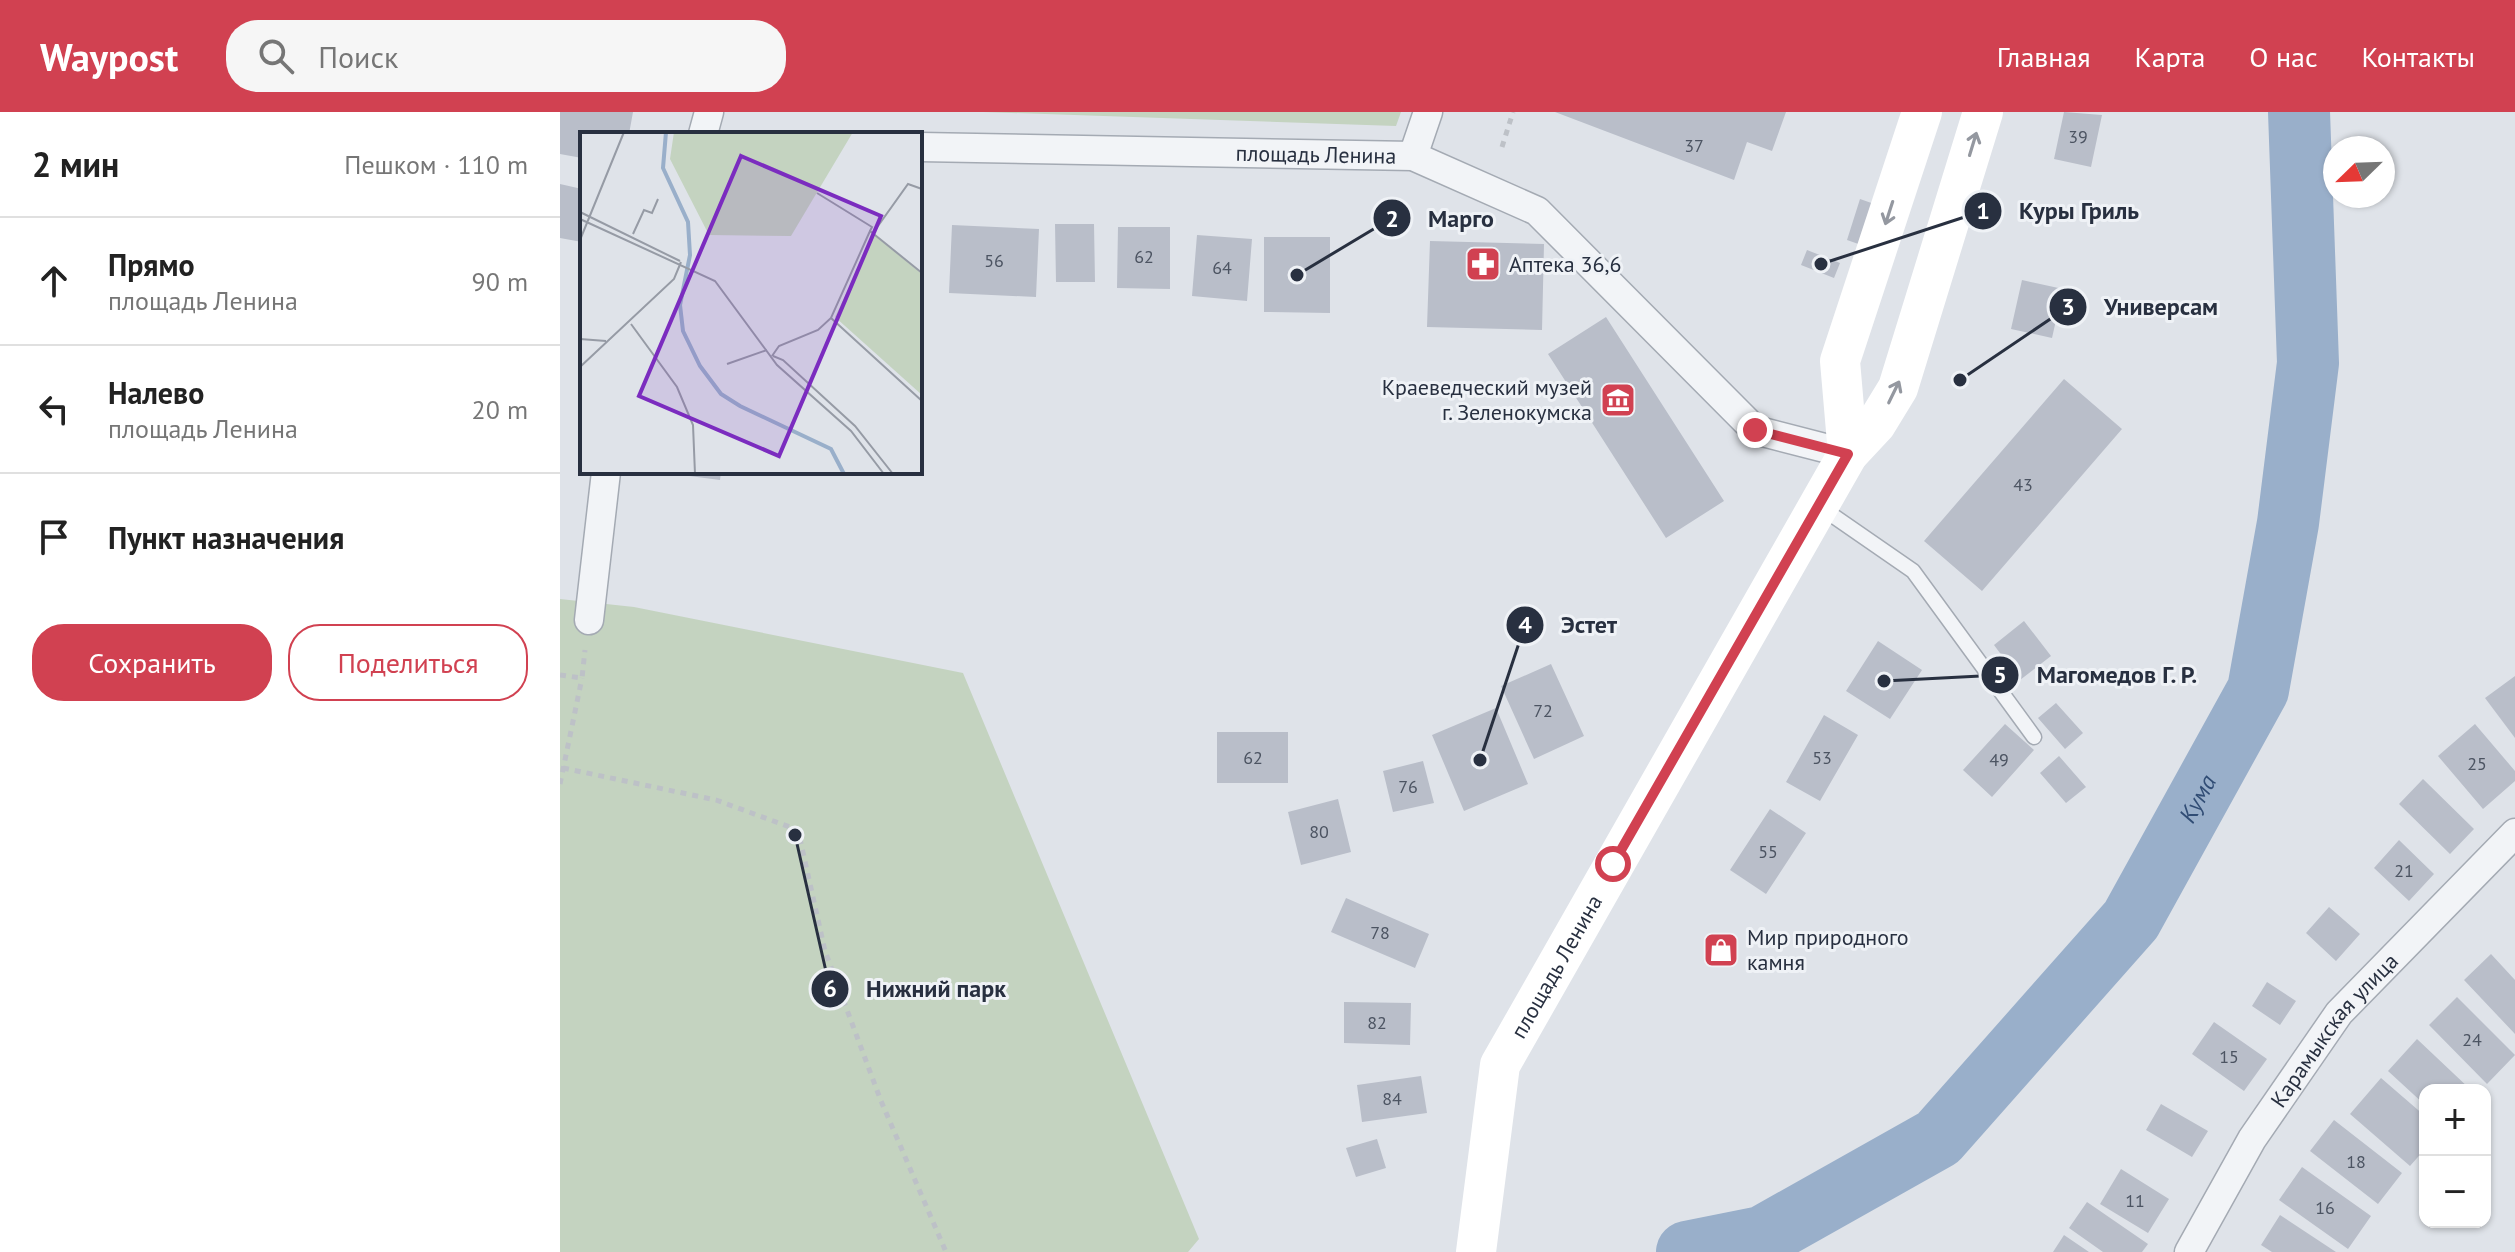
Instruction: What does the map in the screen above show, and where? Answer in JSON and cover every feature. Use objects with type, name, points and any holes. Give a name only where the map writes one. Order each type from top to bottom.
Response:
[{"type":"street","points":[[1413,156],[1428,112]]},
{"type":"street","points":[[1848,454],[1840,361],[1922,112]]},
{"type":"street","name":"площадь Ленина","points":[[1476,1252],[1500,1065],[1848,454],[1876,424],[1898,388],[1983,112]]},
{"type":"street","name":"площадь Ленина","points":[[922,147],[1413,156],[1537,211],[1755,430],[1848,454]]},
{"type":"street","points":[[589,620],[606,474]]},
{"type":"street","name":"Карамыкская улица","points":[[2189,1252],[2252,1139],[2339,1013],[2515,833]]},
{"type":"lane","points":[[1819,506],[1913,571],[2034,737]]},
{"type":"path","points":[[1502,147],[1513,112]]},
{"type":"path","points":[[560,784],[582,678],[589,620]]},
{"type":"path","points":[[560,675],[582,678]]},
{"type":"path","points":[[563,768],[716,800],[798,830],[825,951],[881,1101],[946,1252]]},
{"type":"green space","points":[[983,112],[1401,112],[1396,126]]},
{"type":"green space","points":[[560,599],[634,607],[963,673],[1199,1239],[1188,1252],[560,1252]]},
{"type":"building","points":[[560,112],[633,112],[629,132],[580,132],[580,158],[560,154]]},
{"type":"building","points":[[1555,112],[1786,112],[1772,151],[1747,142],[1734,180]]},
{"type":"building","points":[[2064,112],[2102,115],[2091,167],[2054,159]]},
{"type":"building","points":[[560,184],[580,189],[580,242],[560,238]]},
{"type":"building","points":[[1860,199],[1880,206],[1867,247],[1847,240]]},
{"type":"building","points":[[1055,224],[1094,224],[1095,282],[1056,282]]},
{"type":"building","points":[[952,225],[1039,229],[1036,297],[949,293]]},
{"type":"building","points":[[1118,227],[1170,227],[1170,289],[1117,288]]},
{"type":"building","points":[[1197,235],[1252,239],[1247,301],[1192,296]]},
{"type":"building","points":[[1264,237],[1330,237],[1330,313],[1264,312]]},
{"type":"building","points":[[1430,241],[1544,244],[1542,330],[1427,327]]},
{"type":"building","points":[[1807,250],[1840,263],[1834,278],[1801,265]]},
{"type":"building","points":[[2022,280],[2063,289],[2052,338],[2011,329]]},
{"type":"building","name":"Краеведческий музей г. Зеленокумска","points":[[1606,317],[1724,501],[1666,538],[1548,354]]},
{"type":"building","points":[[2064,379],[2122,429],[1982,591],[1924,541]]},
{"type":"building","points":[[674,474],[721,474],[720,480]]},
{"type":"building","points":[[2024,621],[2051,656],[2020,680],[1994,645]]},
{"type":"building","points":[[1878,641],[1922,670],[1890,719],[1846,691]]},
{"type":"building","points":[[1551,664],[1584,736],[1534,759],[1501,686]]},
{"type":"building","points":[[2515,676],[2515,738],[2485,698]]},
{"type":"building","points":[[2056,703],[2083,733],[2065,749],[2038,718]]},
{"type":"building","points":[[1496,708],[1528,784],[1464,811],[1432,735]]},
{"type":"building","points":[[1824,715],[1858,735],[1820,801],[1786,782]]},
{"type":"building","points":[[2005,724],[2034,750],[1992,797],[1963,770]]},
{"type":"building","points":[[2475,724],[2515,771],[2515,781],[2483,809],[2438,756]]},
{"type":"building","points":[[1217,732],[1288,732],[1288,783],[1217,783]]},
{"type":"building","points":[[2059,756],[2086,787],[2066,803],[2040,773]]},
{"type":"building","points":[[1423,761],[1434,803],[1393,812],[1383,771]]},
{"type":"building","points":[[2423,779],[2474,829],[2450,854],[2399,804]]},
{"type":"building","points":[[1338,799],[1351,852],[1301,865],[1288,812]]},
{"type":"building","points":[[1770,809],[1806,833],[1766,894],[1730,870]]},
{"type":"building","points":[[2399,840],[2434,874],[2409,901],[2374,868]]},
{"type":"building","points":[[1346,898],[1429,934],[1415,968],[1331,932]]},
{"type":"building","points":[[2329,907],[2360,934],[2336,961],[2306,933]]},
{"type":"building","points":[[2491,954],[2515,980],[2515,1034],[2464,980]]},
{"type":"building","points":[[2267,982],[2296,1001],[2280,1025],[2252,1006]]},
{"type":"building","points":[[2457,997],[2515,1055],[2487,1084],[2429,1025]]},
{"type":"building","points":[[1344,1002],[1411,1003],[1410,1045],[1344,1043]]},
{"type":"building","points":[[2214,1022],[2267,1059],[2244,1091],[2192,1054]]},
{"type":"building","points":[[2417,1039],[2465,1084],[2419,1084],[2419,1099],[2388,1071]]},
{"type":"building","points":[[1421,1076],[1427,1113],[1362,1122],[1357,1085]]},
{"type":"building","points":[[2381,1078],[2419,1111],[2419,1156],[2410,1166],[2350,1114]]},
{"type":"building","points":[[2161,1104],[2208,1131],[2192,1157],[2146,1130]]},
{"type":"building","points":[[2334,1120],[2402,1173],[2378,1204],[2310,1151]]},
{"type":"building","points":[[1377,1139],[1386,1168],[1356,1177],[1346,1148]]},
{"type":"building","points":[[2302,1167],[2371,1216],[2348,1249],[2279,1200]]},
{"type":"building","points":[[2121,1169],[2169,1199],[2148,1233],[2100,1204]]},
{"type":"building","points":[[2087,1202],[2148,1244],[2142,1252],[2103,1252],[2069,1228]]},
{"type":"building","points":[[2280,1215],[2336,1252],[2272,1252],[2261,1245]]},
{"type":"building","points":[[2064,1235],[2089,1252],[2053,1252]]},
{"type":"waterway","name":"Кума","points":[[1687,1252],[1762,1237],[1938,1138],[2131,920],[2258,690],[2288,523],[2308,363],[2299,112]]},
{"type":"place","name":"Аптека 36,6","points":[[1483,264]]},
{"type":"place","name":"Куры Гриль","points":[[1821,264]]},
{"type":"place","name":"Марго","points":[[1297,275]]},
{"type":"place","name":"Универсам","points":[[1960,380]]},
{"type":"place","name":"Краеведческий музей г. Зеленокумска","points":[[1618,400]]},
{"type":"place","name":"Магомедов Г. Р.","points":[[1884,681]]},
{"type":"place","name":"Эстет","points":[[1480,760]]},
{"type":"place","name":"Нижний парк","points":[[795,835]]},
{"type":"place","name":"Мир природного камня","points":[[1721,950]]},
{"type":"route","points":[[1613,864],[1848,454],[1755,430]]}]
